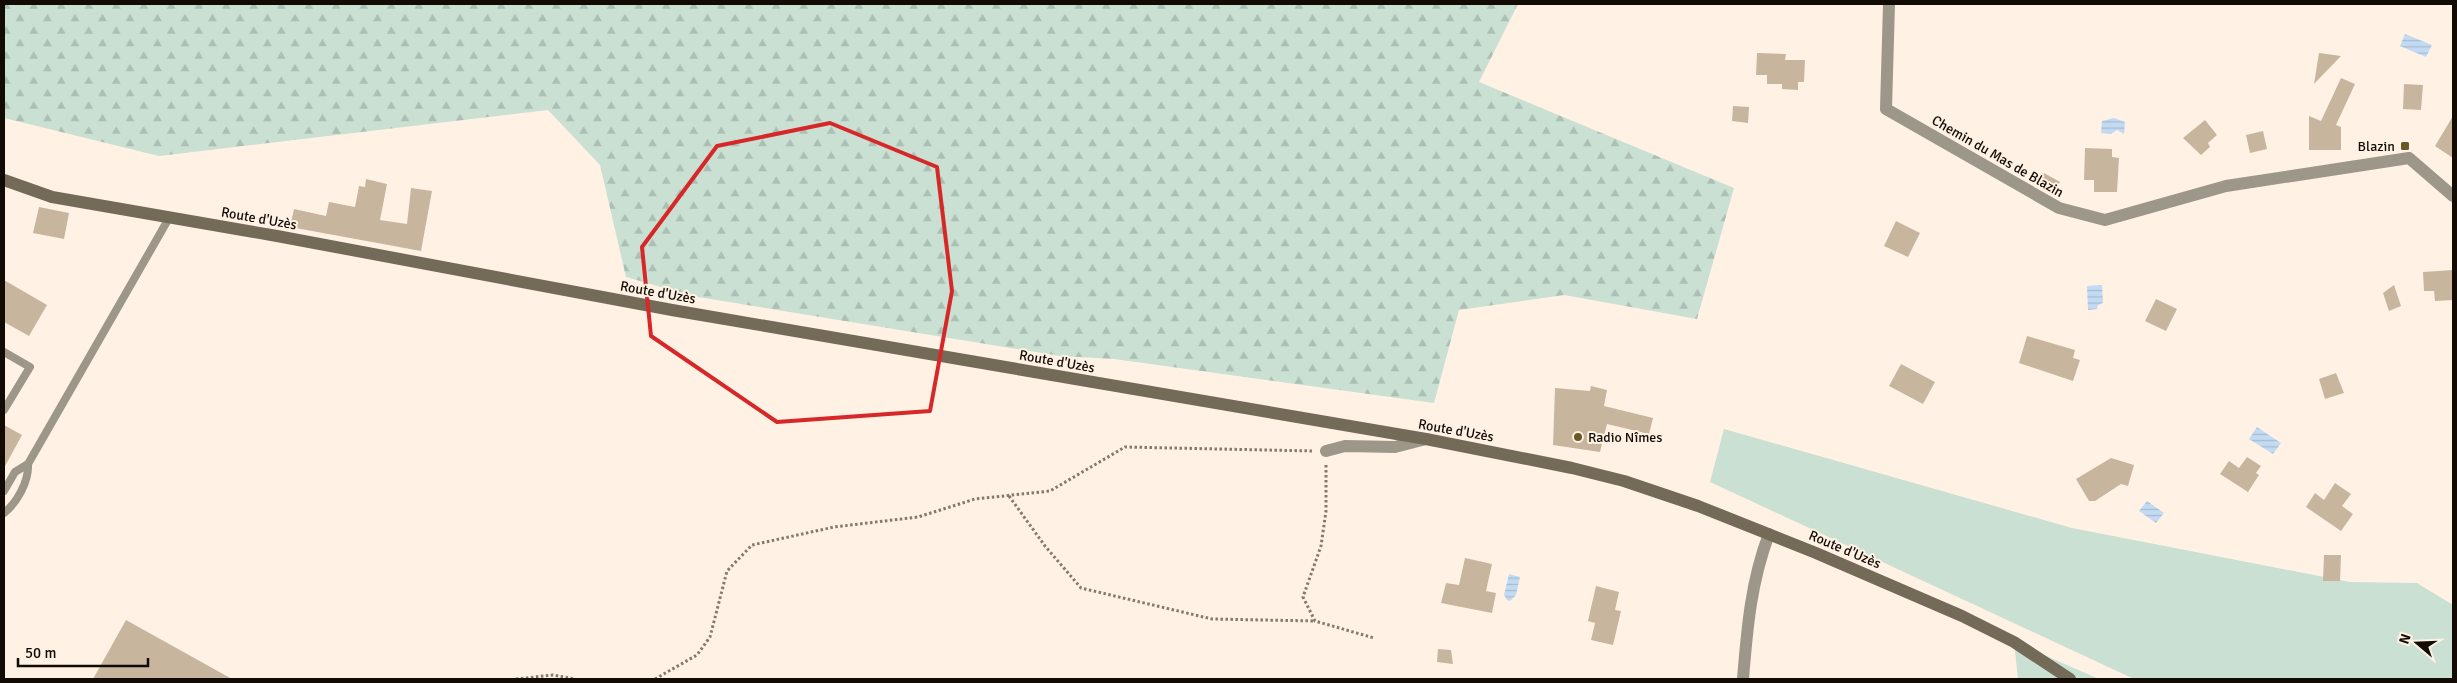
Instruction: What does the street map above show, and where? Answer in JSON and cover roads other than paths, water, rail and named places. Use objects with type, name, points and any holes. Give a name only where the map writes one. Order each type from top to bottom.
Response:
[{"type":"main road","name":"Route d'Uzès","points":[[4,180],[52,198],[672,310],[1533,459],[1615,479],[1698,506],[1769,534],[1962,616],[2014,642],[2070,679]]},
{"type":"street","name":"Chemin du Mas de Blazin","points":[[1890,4],[1886,109],[2059,208],[2105,220],[2226,186],[2409,158],[2453,196]]},
{"type":"street","points":[[1326,451],[1345,446],[1395,447],[1426,439]]},
{"type":"street","points":[[1743,679],[1749,605],[1760,559],[1769,534]]},
{"type":"lane","points":[[4,513],[10,509],[28,475],[28,464],[169,218]]},
{"type":"lane","points":[[4,352],[30,367],[4,410]]},
{"type":"lane","points":[[4,491],[14,472],[28,464]]},
{"type":"water","points":[[2405,34],[2432,45],[2426,57],[2400,46]]},
{"type":"water","points":[[2114,118],[2125,122],[2124,134],[2117,130],[2111,134],[2101,133],[2102,121]]},
{"type":"water","points":[[2102,285],[2103,303],[2098,305],[2097,309],[2088,310],[2087,286]]},
{"type":"water","points":[[2257,427],[2281,443],[2273,454],[2249,439]]},
{"type":"water","points":[[2147,501],[2164,513],[2156,523],[2139,511]]},
{"type":"water","points":[[1509,574],[1520,577],[1516,595],[1510,601],[1504,595]]},
{"type":"place","name":"Blazin","points":[[2405,146]]},
{"type":"place","name":"Radio Nîmes","points":[[1578,437]]}]
